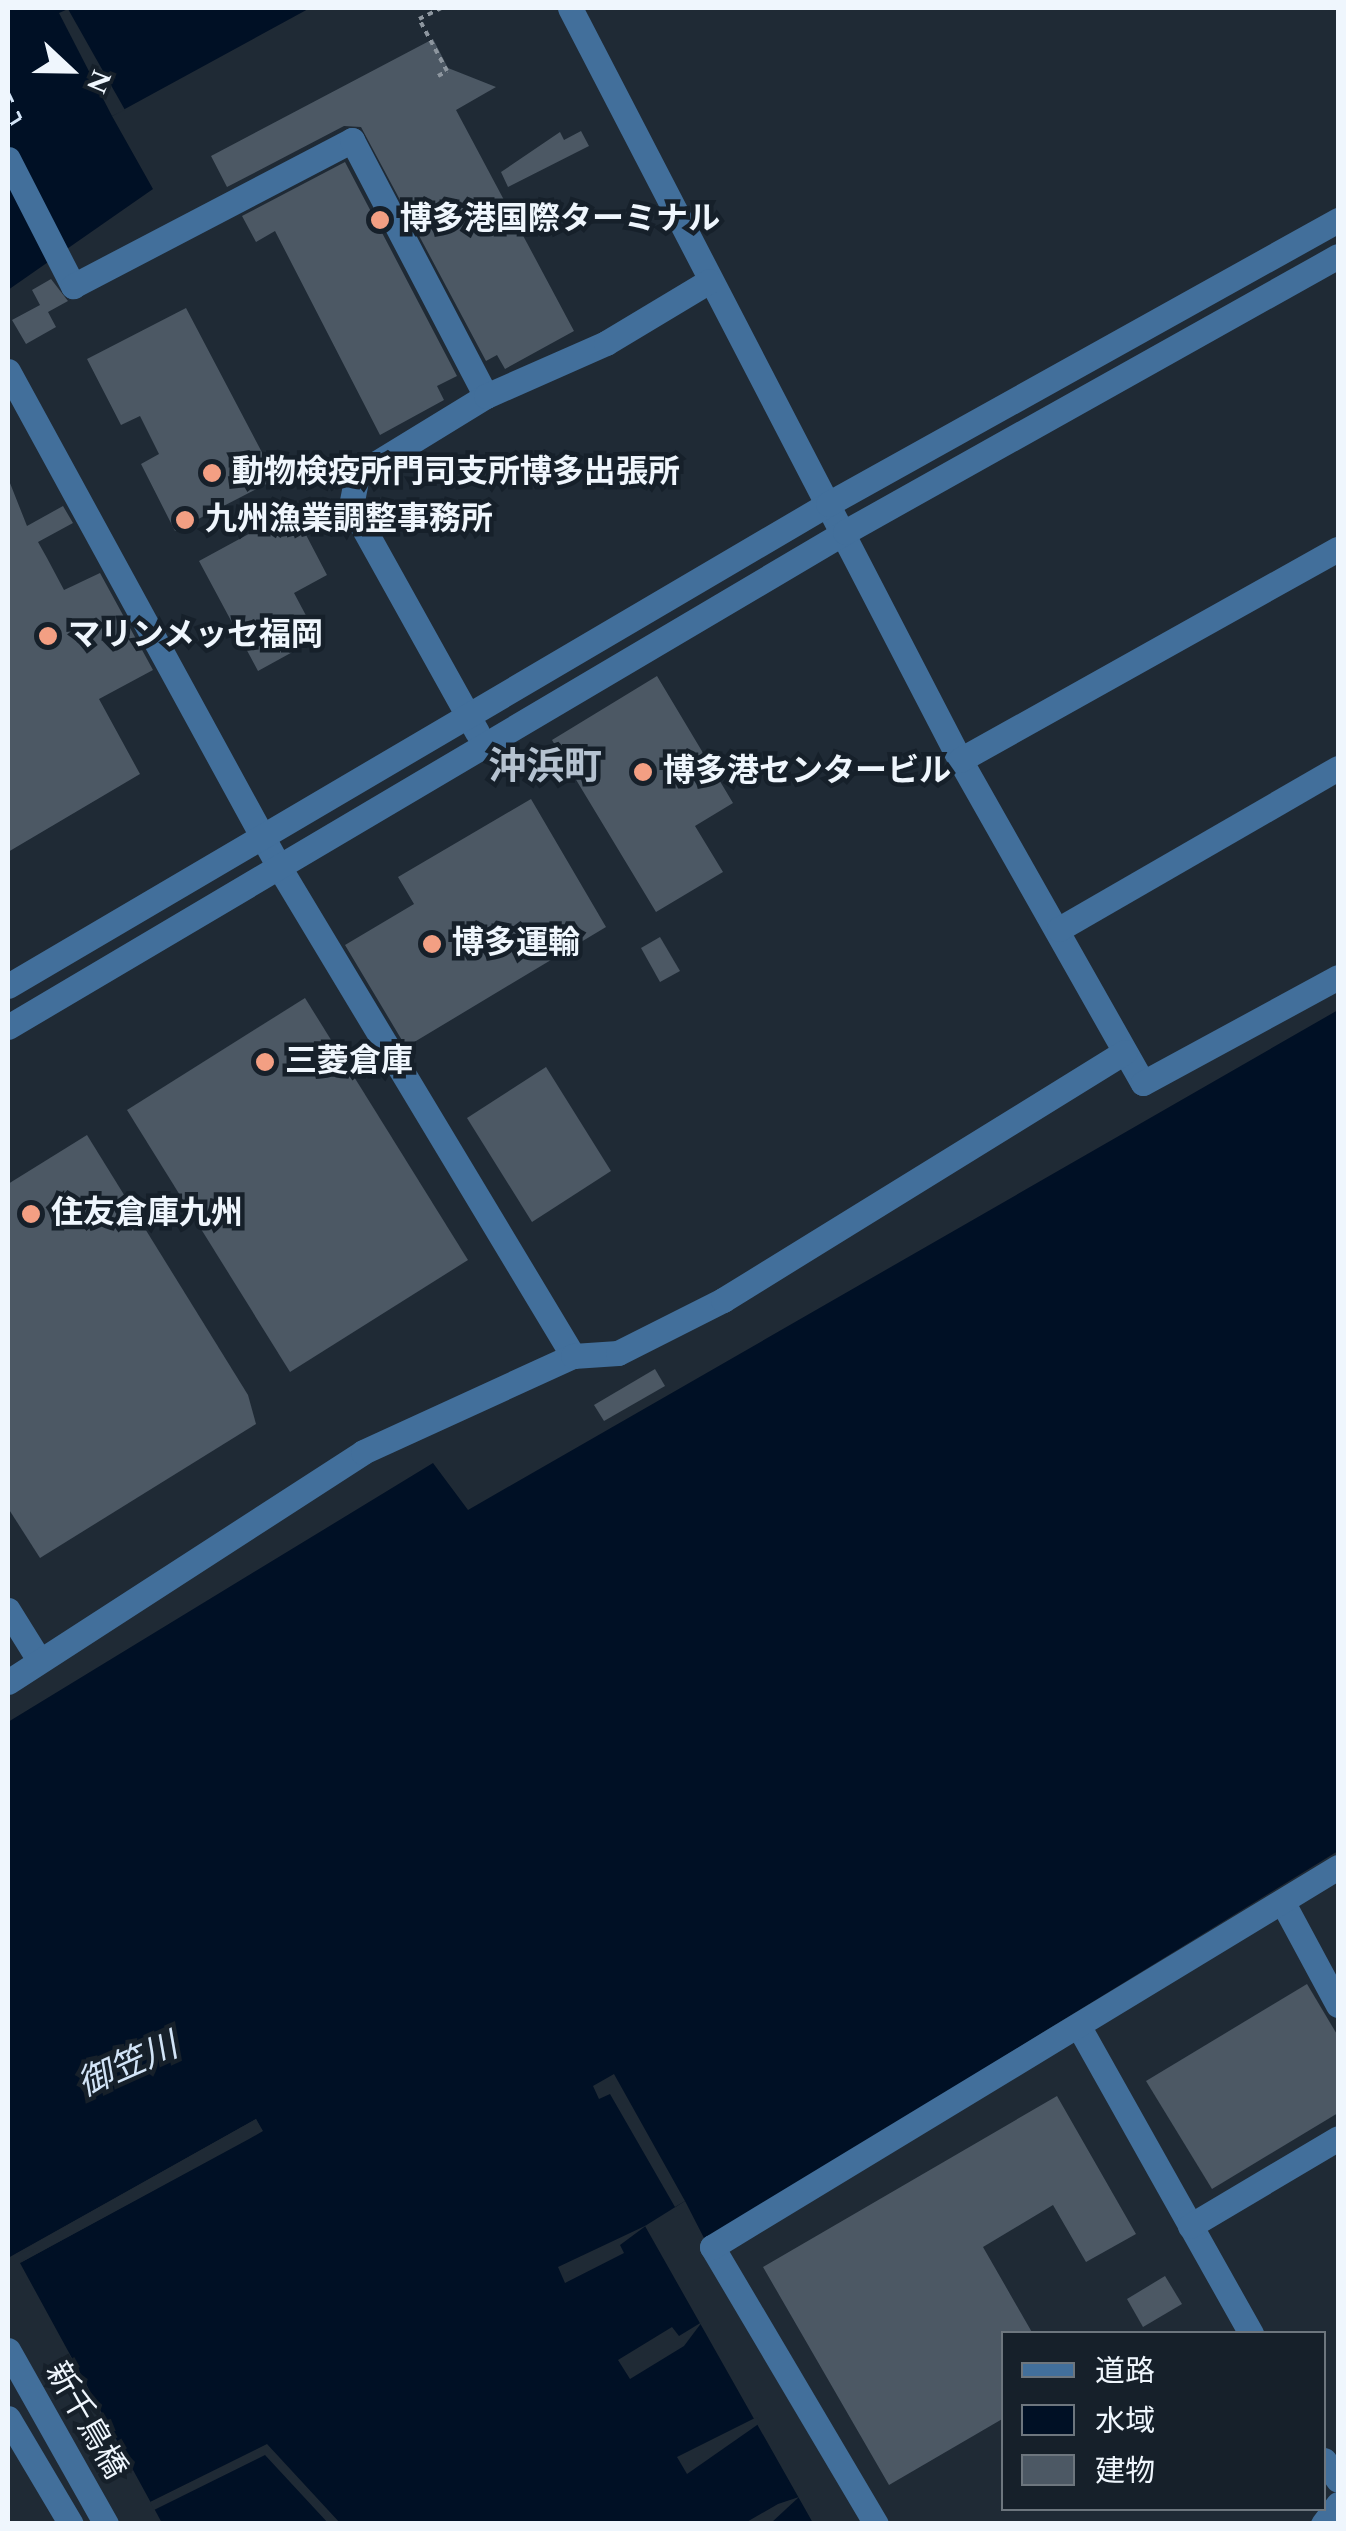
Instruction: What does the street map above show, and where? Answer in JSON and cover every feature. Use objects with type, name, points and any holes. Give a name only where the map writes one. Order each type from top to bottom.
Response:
[{"type":"street","points":[[570,8],[960,760],[1143,1083],[1338,977]]},
{"type":"street","points":[[8,159],[73,286],[352,140],[486,396]]},
{"type":"street","points":[[8,986],[470,718],[828,504],[1338,220]]},
{"type":"street","points":[[8,1027],[845,532],[1338,256]]},
{"type":"street","points":[[484,746],[350,506],[357,475],[486,396],[606,343],[709,280]]},
{"type":"street","points":[[8,371],[268,834],[278,867],[573,1356]]},
{"type":"street","points":[[960,760],[1338,549]]},
{"type":"street","points":[[1059,929],[1338,768]]},
{"type":"street","points":[[8,1682],[363,1452],[573,1356],[618,1353],[723,1300],[1124,1052]]},
{"type":"street","points":[[8,1610],[39,1660]]},
{"type":"street","points":[[876,2524],[712,2247],[1338,1867]]},
{"type":"street","points":[[1283,1903],[1338,2005]]},
{"type":"street","points":[[1079,2027],[1249,2331]]},
{"type":"street","points":[[1190,2226],[1338,2138]]},
{"type":"street","name":"新千鳥橋","points":[[8,2350],[106,2524]]},
{"type":"street","name":"新千鳥橋","points":[[8,2418],[70,2524]]},
{"type":"street","points":[[1323,2524],[1338,2504]]},
{"type":"path","points":[[438,76],[448,70],[420,19],[442,8]]},
{"type":"water","points":[[8,8],[310,8],[112,116],[153,189],[8,290]]},
{"type":"water","name":"御笠川","points":[[1338,1010],[1338,1851],[705,2240],[685,2201],[645,2226],[813,2523],[162,2523],[20,2263],[262,2131],[256,2119],[8,2258],[8,1722],[433,1463],[468,1510]]},
{"type":"pier","points":[[68,9],[125,110],[112,116],[59,13]]},
{"type":"pier","points":[[614,2074],[685,2201],[675,2207],[610,2094],[599,2099],[593,2086]]},
{"type":"pier","points":[[256,2119],[263,2131],[249,2139],[20,2263],[37,2248],[14,2255]]},
{"type":"pier","points":[[647,2225],[620,2245],[624,2253],[565,2283],[558,2267]]},
{"type":"pier","points":[[702,2322],[684,2346],[630,2379],[618,2360],[672,2327],[679,2336]]},
{"type":"pier","points":[[757,2417],[760,2423],[687,2474],[677,2457]]},
{"type":"pier","points":[[267,2444],[340,2523],[328,2523],[265,2455],[154,2510],[150,2502]]},
{"type":"pier","points":[[799,2497],[771,2523],[745,2523],[778,2504]]},
{"type":"building","points":[[433,39],[448,68],[496,87],[456,110],[574,331],[505,369],[497,355],[486,361],[361,127],[344,126],[227,187],[211,156]]},
{"type":"building","points":[[581,131],[589,146],[508,187],[501,172],[560,132],[564,140]]},
{"type":"building","points":[[345,162],[457,376],[437,386],[444,400],[380,435],[275,231],[256,242],[242,216]]},
{"type":"building","points":[[51,279],[68,301],[48,312],[56,327],[26,344],[12,320],[40,305],[32,290]]},
{"type":"building","points":[[186,308],[276,479],[175,531],[141,464],[159,454],[140,416],[121,425],[87,359]]},
{"type":"building","name":"マリンメッセ福岡","points":[[8,478],[27,526],[63,506],[73,523],[38,542],[64,590],[100,573],[153,670],[99,699],[140,774],[8,852]]},
{"type":"building","points":[[293,510],[327,575],[294,593],[318,638],[258,671],[199,561]]},
{"type":"building","name":"博多港センタービル","points":[[657,676],[733,803],[695,826],[723,872],[656,912],[552,740]]},
{"type":"building","points":[[531,799],[606,927],[406,1047],[345,945],[414,904],[398,877]]},
{"type":"building","points":[[660,937],[680,971],[660,982],[641,948]]},
{"type":"building","points":[[305,998],[468,1260],[290,1372],[127,1110]]},
{"type":"building","points":[[546,1067],[611,1171],[532,1222],[467,1118]]},
{"type":"building","points":[[87,1135],[248,1395],[256,1424],[40,1558],[8,1508],[8,1184]]},
{"type":"building","points":[[655,1369],[665,1386],[604,1421],[594,1405]]},
{"type":"building","points":[[1307,1984],[1338,2036],[1338,2113],[1212,2189],[1146,2081]]},
{"type":"building","points":[[1057,2096],[1136,2234],[1086,2262],[1053,2205],[983,2247],[1031,2331],[1001,2331],[1001,2420],[889,2485],[763,2267]]},
{"type":"building","points":[[1165,2276],[1182,2304],[1143,2327],[1127,2299]]},
{"type":"ferry route","points":[[8,91],[21,118],[8,126]]},
{"type":"place","name":"博多港国際ターミナル","points":[[380,220]]},
{"type":"place","name":"動物検疫所門司支所博多出張所","points":[[212,473]]},
{"type":"place","name":"九州漁業調整事務所","points":[[185,520]]},
{"type":"place","name":"マリンメッセ福岡","points":[[48,636]]},
{"type":"place","name":"博多港センタービル","points":[[643,772]]},
{"type":"place","name":"博多運輸","points":[[432,944]]},
{"type":"place","name":"三菱倉庫","points":[[265,1062]]},
{"type":"place","name":"住友倉庫九州","points":[[31,1214]]},
{"type":"district","name":"沖浜町","points":[[545,769]]}]
